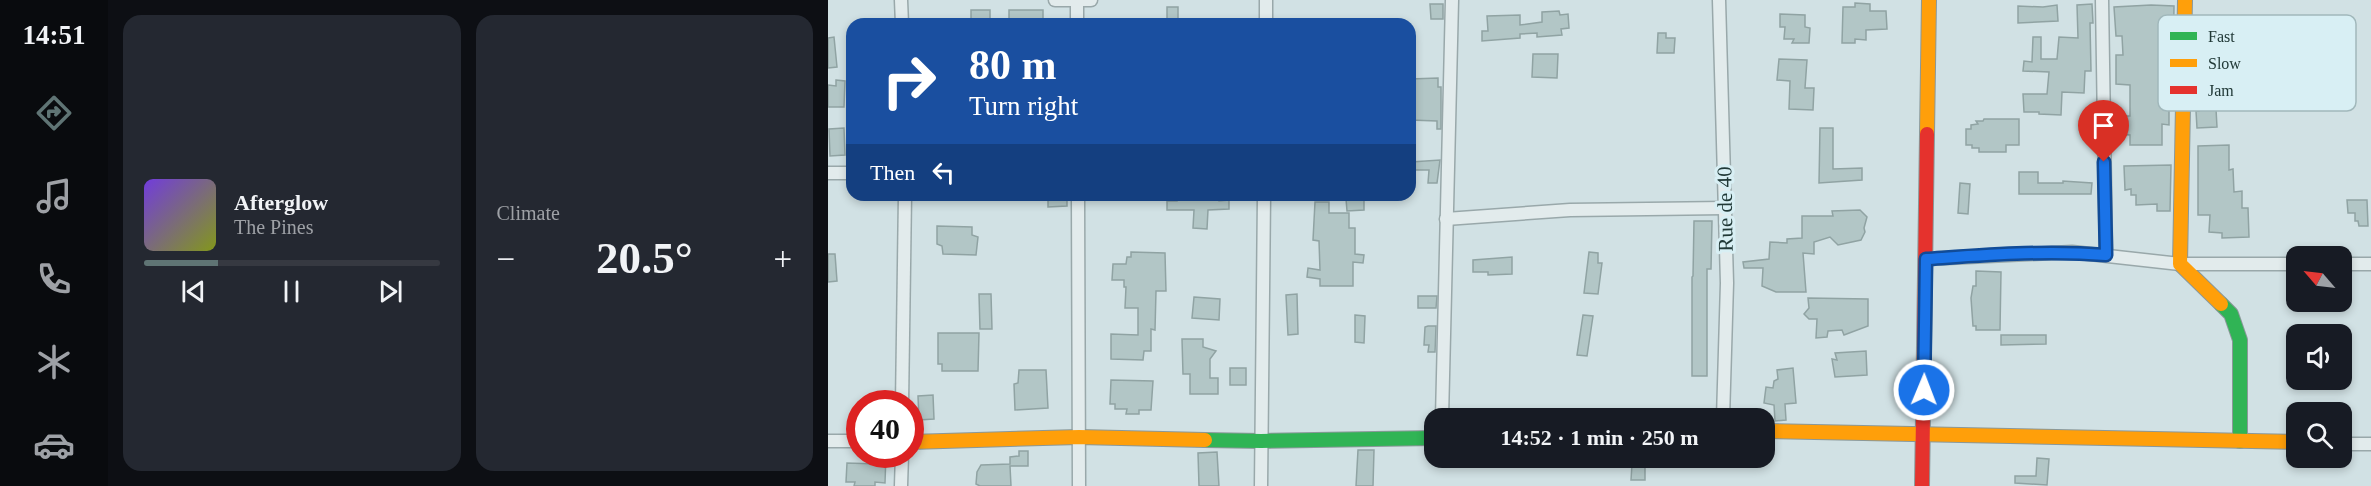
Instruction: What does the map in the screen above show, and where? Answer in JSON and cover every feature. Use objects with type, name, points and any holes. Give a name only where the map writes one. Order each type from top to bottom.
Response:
[{"type":"street","points":[[901,0],[902,18]]},
{"type":"street","points":[[1054,0],[1091,0]]},
{"type":"street","points":[[1077,0],[1077,18]]},
{"type":"street","points":[[1266,0],[1266,18]]},
{"type":"street","points":[[1442,408],[1452,0]]},
{"type":"street","name":"Rue de 40","points":[[1719,0],[1726,283],[1724,408]]},
{"type":"street","points":[[1922,486],[1929,0]]},
{"type":"street","points":[[2102,0],[2106,255]]},
{"type":"street","points":[[2185,0],[2185,15]]},
{"type":"street","points":[[2183,111],[2180,264],[2231,314],[2240,340],[2240,441]]},
{"type":"street","points":[[828,173],[846,173]]},
{"type":"street","points":[[902,390],[905,201]]},
{"type":"street","points":[[1078,201],[1079,486]]},
{"type":"street","points":[[1261,486],[1264,201]]},
{"type":"street","points":[[1446,219],[1570,210],[1725,208]]},
{"type":"street","points":[[1926,259],[2072,252],[2180,264],[2286,264]]},
{"type":"street","points":[[2352,264],[2371,264]]},
{"type":"street","points":[[1775,431],[2286,442]]},
{"type":"street","points":[[924,442],[1079,437],[1261,441],[1424,438]]},
{"type":"street","points":[[828,441],[846,441]]},
{"type":"street","points":[[2352,444],[2371,444]]},
{"type":"street","points":[[901,486],[902,468]]},
{"type":"building","points":[[1855,3],[1870,4],[1870,11],[1886,11],[1887,29],[1866,30],[1866,40],[1855,39],[1855,43],[1842,43],[1843,7],[1855,7]]},
{"type":"building","points":[[1430,4],[1443,4],[1443,19],[1431,19]]},
{"type":"building","points":[[2092,4],[2091,71],[2085,71],[2084,93],[2062,92],[2061,115],[2024,112],[2023,94],[2047,94],[2049,72],[2023,71],[2024,61],[2032,62],[2033,37],[2041,37],[2041,59],[2057,59],[2059,37],[2078,38],[2077,5]]},
{"type":"building","points":[[2057,5],[2058,21],[2018,23],[2018,6]]},
{"type":"building","points":[[2174,6],[2174,15],[2158,15],[2158,111],[2169,111],[2169,125],[2162,124],[2162,145],[2130,145],[2130,135],[2116,134],[2117,116],[2130,116],[2130,85],[2116,84],[2116,55],[2123,55],[2122,36],[2116,36],[2114,7]]},
{"type":"building","points":[[1167,7],[1178,7],[1178,18],[1167,18]]},
{"type":"building","points":[[971,10],[990,10],[990,18],[971,18]]},
{"type":"building","points":[[1009,10],[1043,10],[1043,18],[1009,18]]},
{"type":"building","points":[[1559,11],[1560,15],[1568,14],[1569,28],[1561,29],[1562,35],[1537,37],[1537,33],[1520,34],[1520,38],[1482,41],[1482,31],[1488,31],[1487,16],[1520,15],[1520,25],[1542,22],[1542,12]]},
{"type":"building","points":[[1780,14],[1805,15],[1805,27],[1810,28],[1809,43],[1792,43],[1794,39],[1784,39],[1785,27],[1780,27]]},
{"type":"building","points":[[1658,33],[1666,33],[1666,38],[1675,38],[1674,53],[1657,53]]},
{"type":"building","points":[[834,37],[837,67],[828,68],[828,38]]},
{"type":"building","points":[[1533,54],[1558,54],[1557,78],[1532,77]]},
{"type":"building","points":[[1779,59],[1807,60],[1805,88],[1814,88],[1813,110],[1789,109],[1790,81],[1777,80]]},
{"type":"building","points":[[1438,78],[1438,87],[1441,87],[1441,129],[1437,129],[1437,121],[1416,120],[1416,79]]},
{"type":"building","points":[[836,80],[845,81],[844,107],[828,107],[828,85],[836,86]]},
{"type":"building","points":[[2196,111],[2216,111],[2217,127],[2197,128]]},
{"type":"building","points":[[2019,119],[2019,145],[2006,145],[2006,152],[1979,152],[1979,148],[1966,145],[1966,129],[1971,129],[1971,125],[1978,124],[1976,121]]},
{"type":"building","points":[[844,128],[845,155],[830,156],[829,129]]},
{"type":"building","points":[[1820,128],[1833,128],[1833,169],[1862,168],[1862,180],[1819,183]]},
{"type":"building","points":[[2229,145],[2229,170],[2233,169],[2234,192],[2242,191],[2242,208],[2248,208],[2249,237],[2222,238],[2222,233],[2209,232],[2210,215],[2198,215],[2198,146]]},
{"type":"building","points":[[1440,160],[1437,183],[1428,183],[1429,170],[1416,170],[1416,162]]},
{"type":"building","points":[[2171,165],[2170,211],[2157,211],[2157,204],[2136,205],[2136,195],[2131,195],[2131,189],[2125,190],[2124,166]]},
{"type":"building","points":[[2019,172],[2038,172],[2038,183],[2063,183],[2063,181],[2092,183],[2091,194],[2019,194]]},
{"type":"building","points":[[1960,183],[1970,184],[1968,214],[1958,213]]},
{"type":"building","points":[[2347,200],[2367,200],[2368,226],[2359,226],[2358,221],[2355,221],[2355,213],[2348,213]]},
{"type":"building","points":[[1048,201],[1067,201],[1067,206],[1048,207]]},
{"type":"building","points":[[1167,201],[1229,201],[1229,209],[1208,210],[1207,229],[1193,228],[1194,210],[1167,210]]},
{"type":"building","points":[[1346,201],[1364,201],[1364,210],[1347,211]]},
{"type":"building","points":[[1315,202],[1329,202],[1329,213],[1349,213],[1349,228],[1355,228],[1355,254],[1364,255],[1363,263],[1353,262],[1353,286],[1320,286],[1320,279],[1307,277],[1308,268],[1320,270],[1319,241],[1313,240]]},
{"type":"building","points":[[1860,210],[1867,217],[1865,232],[1861,240],[1838,245],[1830,237],[1814,242],[1814,254],[1803,253],[1806,292],[1776,292],[1762,286],[1763,268],[1744,268],[1743,262],[1769,259],[1770,242],[1787,243],[1787,239],[1802,238],[1802,216],[1833,216],[1832,211]]},
{"type":"building","points":[[1694,221],[1712,221],[1711,269],[1707,269],[1707,376],[1692,376]]},
{"type":"building","points":[[937,226],[972,227],[972,235],[978,237],[976,255],[943,254],[942,246],[937,244]]},
{"type":"building","points":[[1131,252],[1165,253],[1166,291],[1156,291],[1155,330],[1151,329],[1151,351],[1144,351],[1143,360],[1111,359],[1111,334],[1138,335],[1138,308],[1125,308],[1124,280],[1112,280],[1113,264],[1126,264],[1127,257],[1131,257]]},
{"type":"building","points":[[1589,252],[1598,253],[1598,263],[1602,263],[1598,294],[1584,293]]},
{"type":"building","points":[[828,254],[835,254],[837,281],[828,282]]},
{"type":"building","points":[[1512,257],[1512,274],[1488,275],[1488,272],[1473,272],[1473,260]]},
{"type":"building","points":[[1976,271],[2001,272],[2000,330],[1976,330],[1976,326],[1973,326],[1971,298],[1973,286],[1976,286]]},
{"type":"building","points":[[979,294],[991,294],[992,329],[980,329]]},
{"type":"building","points":[[1297,294],[1298,334],[1288,335],[1286,295]]},
{"type":"building","points":[[1418,296],[1437,296],[1436,308],[1418,308]]},
{"type":"building","points":[[1194,297],[1220,299],[1219,320],[1192,318]]},
{"type":"building","points":[[1808,298],[1868,299],[1868,326],[1844,335],[1842,330],[1828,331],[1827,337],[1816,338],[1817,319],[1809,319],[1804,314],[1809,308]]},
{"type":"building","points":[[1355,315],[1365,316],[1364,343],[1355,342]]},
{"type":"building","points":[[1583,315],[1593,316],[1587,356],[1577,355]]},
{"type":"building","points":[[1436,326],[1435,352],[1428,352],[1429,345],[1424,345],[1425,327]]},
{"type":"building","points":[[938,333],[979,333],[978,371],[942,371],[942,364],[938,364]]},
{"type":"building","points":[[2001,335],[2046,335],[2046,344],[2001,345]]},
{"type":"building","points":[[1182,339],[1203,339],[1203,347],[1216,351],[1210,359],[1210,378],[1218,378],[1218,394],[1190,394],[1190,374],[1183,374]]},
{"type":"building","points":[[1866,351],[1867,375],[1835,377],[1832,359],[1837,360],[1835,353]]},
{"type":"building","points":[[1230,368],[1246,368],[1246,385],[1230,385]]},
{"type":"building","points":[[1793,368],[1796,403],[1785,404],[1786,420],[1775,421],[1774,405],[1764,403],[1766,387],[1773,388],[1774,381],[1778,379],[1777,370]]},
{"type":"building","points":[[1019,370],[1046,370],[1048,408],[1015,410],[1014,384],[1018,383]]},
{"type":"building","points":[[1111,380],[1153,381],[1151,410],[1139,410],[1139,414],[1126,414],[1127,409],[1115,409],[1115,404],[1110,404]]},
{"type":"building","points":[[933,395],[934,419],[924,420],[924,396]]},
{"type":"building","points":[[1358,450],[1374,450],[1373,486],[1356,486]]},
{"type":"building","points":[[1019,451],[1028,451],[1028,466],[1010,466],[1011,486],[976,484],[977,472],[981,465],[1010,464],[1010,457],[1019,456]]},
{"type":"building","points":[[1217,452],[1219,486],[1199,486],[1198,453]]},
{"type":"building","points":[[2037,458],[2049,459],[2047,485],[2015,483],[2015,476],[2036,476]]},
{"type":"building","points":[[847,468],[886,468],[885,483],[875,482],[875,486],[854,486],[855,482],[846,482]]},
{"type":"building","points":[[1632,468],[1645,468],[1645,480],[1631,480]]},
{"type":"traffic: fast","points":[[2221,304],[2231,314],[2240,340],[2240,441]]},
{"type":"traffic: fast","points":[[1205,440],[1424,438]]},
{"type":"traffic: slow","points":[[1927,134],[1929,0]]},
{"type":"traffic: slow","points":[[2185,0],[2185,15]]},
{"type":"traffic: slow","points":[[2183,111],[2180,264],[2221,304]]},
{"type":"traffic: slow","points":[[1775,431],[2286,442]]},
{"type":"traffic: slow","points":[[924,442],[1079,437],[1205,440]]},
{"type":"traffic: jam","points":[[1922,486],[1927,134]]},
{"type":"route","points":[[1924,390],[1926,259],[2072,252],[2106,255],[2104,162]]}]
